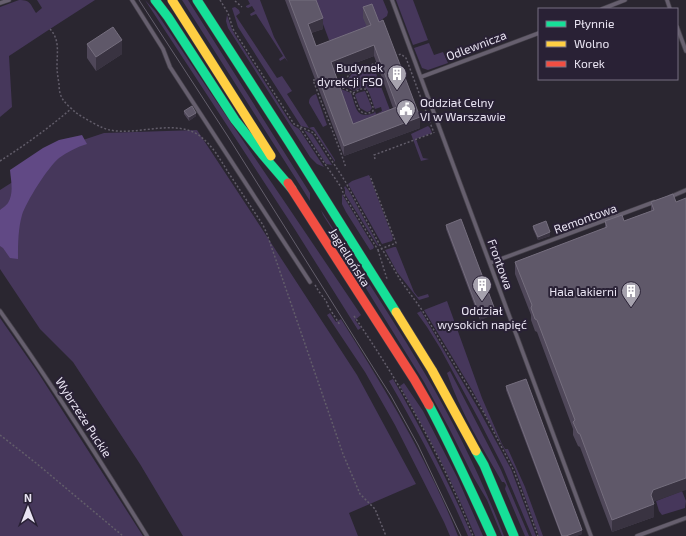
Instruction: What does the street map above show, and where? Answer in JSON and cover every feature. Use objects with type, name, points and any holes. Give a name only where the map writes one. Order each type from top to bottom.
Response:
[{"type":"main road","points":[[155,0],[168,17],[235,120],[292,189]]},
{"type":"main road","name":"Jagiellońska","points":[[172,0],[414,379],[464,473],[492,536]]},
{"type":"main road","name":"Jagiellońska","points":[[197,0],[289,142],[432,370],[484,465],[514,536]]},
{"type":"lane","points":[[0,3],[9,0]]},
{"type":"lane","points":[[132,0],[163,48],[170,67],[310,282]]},
{"type":"lane","name":"Frontowa","points":[[392,0],[591,536]]},
{"type":"lane","points":[[605,8],[626,0]]},
{"type":"lane","points":[[678,30],[686,51]]},
{"type":"lane","name":"Odlewnicza","points":[[421,77],[538,32]]},
{"type":"lane","points":[[665,198],[686,190]]},
{"type":"lane","name":"Remontowa","points":[[490,263],[658,201]]},
{"type":"lane","name":"Wybrzeże Puckie","points":[[0,311],[40,367],[147,536]]},
{"type":"lane","points":[[637,536],[686,518]]},
{"type":"path","points":[[220,0],[228,12],[233,29],[294,124],[314,133],[345,181],[401,281],[426,316],[484,413],[514,471],[538,536]]},
{"type":"path","points":[[235,2],[242,7]]},
{"type":"path","points":[[50,28],[54,33],[57,42],[59,92],[64,101],[77,113],[109,130],[131,131],[182,128],[200,136],[217,155],[263,225],[267,234],[343,454],[360,494],[375,508],[386,536]]},
{"type":"path","points":[[375,159],[374,155],[434,133],[406,58],[401,54],[393,56]]},
{"type":"path","points":[[353,93],[361,89],[366,89],[373,107],[373,111],[364,113],[359,110],[353,93],[338,86],[344,84],[349,74],[376,63]]},
{"type":"path","points":[[315,80],[313,80],[346,168]]},
{"type":"path","points":[[0,161],[26,145],[72,108]]},
{"type":"path","points":[[299,126],[341,187],[344,195],[378,250],[386,278]]},
{"type":"path","points":[[370,176],[396,243],[378,250]]},
{"type":"path","points":[[310,282],[314,284],[325,298],[329,304],[328,306],[340,325]]},
{"type":"path","points":[[354,316],[389,370],[441,463],[473,536]]},
{"type":"path","points":[[0,435],[36,463],[123,536]]},
{"type":"shaded area","points":[[19,0],[28,2],[36,13],[42,8],[37,0],[95,0],[9,56],[12,107],[0,117],[0,7]]},
{"type":"shaded area","points":[[145,0],[156,12],[361,315],[355,320],[361,328],[358,330],[294,228]]},
{"type":"shaded area","points":[[182,0],[188,0],[310,193],[310,201]]},
{"type":"shaded area","points":[[248,0],[260,0],[274,37],[288,62],[285,58],[280,61],[279,59],[283,56],[256,14],[251,16],[250,14],[255,11],[252,6],[248,8],[246,7],[250,4]]},
{"type":"shaded area","points":[[314,0],[383,0],[388,12],[387,16],[373,27],[336,41],[329,40]]},
{"type":"shaded area","points":[[396,0],[413,0],[428,40],[413,45]]},
{"type":"shaded area","points":[[235,7],[240,13],[236,16],[277,78],[282,76],[292,91],[287,94],[309,128],[301,126],[238,27],[232,8]]},
{"type":"shaded area","points":[[227,15],[235,35],[291,123],[299,129],[324,167],[317,164],[310,157],[228,28],[226,21]]},
{"type":"shaded area","points":[[429,43],[434,55],[443,52],[448,63],[428,70],[422,68],[414,48]]},
{"type":"shaded area","points":[[374,68],[393,118],[354,132],[341,89],[351,93],[360,113],[368,115],[374,113],[375,111],[376,114],[382,111],[381,107],[375,109],[366,88],[363,87],[354,91],[343,85],[353,73]]},
{"type":"shaded area","points":[[365,91],[372,108],[367,112],[360,108],[355,95]]},
{"type":"shaded area","points":[[316,94],[327,125],[323,127],[309,103],[311,97]]},
{"type":"shaded area","points":[[428,126],[432,133],[416,139],[423,158],[429,159],[421,161],[411,134]]},
{"type":"shaded area","points":[[314,127],[335,162],[314,131],[309,128]]},
{"type":"shaded area","points":[[197,130],[357,375],[416,484],[349,513],[358,536],[183,536],[140,464],[73,362],[40,329],[0,269],[0,190],[74,143],[104,133]]},
{"type":"shaded area","points":[[304,130],[312,134],[332,165],[326,164]]},
{"type":"shaded area","points":[[82,135],[87,144],[72,150],[54,162],[24,209],[18,237],[18,259],[10,258],[0,246],[0,210],[8,203],[11,195],[12,187],[10,170],[43,148],[59,140]]},
{"type":"shaded area","points":[[369,175],[393,238],[392,241],[382,244],[348,184]]},
{"type":"shaded area","points":[[345,186],[349,191],[379,246],[345,194]]},
{"type":"shaded area","points":[[342,194],[374,247],[373,249],[370,250],[346,212],[342,204]]},
{"type":"shaded area","points":[[321,210],[412,351],[457,432],[496,515],[504,536],[502,536],[487,500],[424,382],[367,290],[350,257]]},
{"type":"shaded area","points":[[396,247],[414,292],[418,297],[428,294],[429,297],[419,300],[397,272],[385,250]]},
{"type":"shaded area","points":[[447,301],[482,398],[502,444],[505,449],[508,449],[525,487],[543,536],[539,536],[515,469],[472,390],[424,310]]},
{"type":"shaded area","points":[[421,311],[479,410],[511,469],[536,536],[532,536],[503,467],[478,418],[440,348],[417,313]]},
{"type":"shaded area","points":[[330,313],[336,322],[341,319],[405,425],[433,480],[458,536],[450,536],[395,425],[365,372],[327,315]]},
{"type":"shaded area","points":[[0,318],[37,371],[143,536],[0,536]]},
{"type":"shaded area","points":[[450,371],[501,470],[529,536],[525,536],[505,489],[506,485],[502,482],[479,442],[458,401],[447,373]]},
{"type":"shaded area","points":[[393,379],[435,456],[472,536],[468,536],[431,457],[389,381]]},
{"type":"shaded area","points":[[404,383],[423,411],[457,477],[483,536],[475,536],[440,460],[400,386]]},
{"type":"shaded area","points":[[682,491],[686,501],[685,508],[662,515],[656,501]]},
{"type":"building","points":[[289,0],[316,0],[323,18],[308,24],[316,46],[371,25],[363,7],[372,4],[379,22],[383,20],[420,117],[344,146]],"holes":[[[374,45],[397,107],[353,124],[331,62]]]},
{"type":"building","points":[[113,27],[122,40],[96,57],[87,44]]},
{"type":"building","points":[[192,106],[196,113],[189,117],[184,111]]},
{"type":"building","name":"Hala lakierni","points":[[673,194],[676,202],[686,198],[686,478],[653,490],[651,495],[654,504],[612,520],[580,434],[578,433],[573,422],[575,420],[537,320],[535,319],[531,308],[532,305],[515,262],[607,227],[605,221],[622,215],[624,221],[654,210],[651,202]]},
{"type":"building","points":[[461,219],[495,310],[480,316],[446,225]]},
{"type":"building","points":[[546,221],[550,232],[538,237],[533,226]]},
{"type":"building","points":[[526,379],[582,530],[566,536],[562,536],[506,386]]},
{"type":"tram line","points":[[139,0],[227,135],[391,396],[418,445],[461,536]]},
{"type":"traffic: fast","points":[[155,0],[168,17],[235,120],[292,189]]},
{"type":"traffic: fast","points":[[197,0],[289,142],[396,312]]},
{"type":"traffic: fast","points":[[429,405],[454,454],[492,536]]},
{"type":"traffic: fast","points":[[476,451],[484,465],[514,536]]},
{"type":"traffic: slow","points":[[172,0],[271,156]]},
{"type":"traffic: slow","points":[[396,312],[432,370],[476,451]]},
{"type":"traffic: jam","points":[[288,183],[414,379],[429,405]]},
{"type":"place","name":"Budynek dyrekcji FSO","points":[[397,91]]},
{"type":"place","name":"Oddział Celny VI w Warszawie","points":[[406,126]]},
{"type":"place","name":"Oddział wysokich napięć","points":[[482,302]]},
{"type":"place","name":"Hala lakierni","points":[[631,308]]}]
